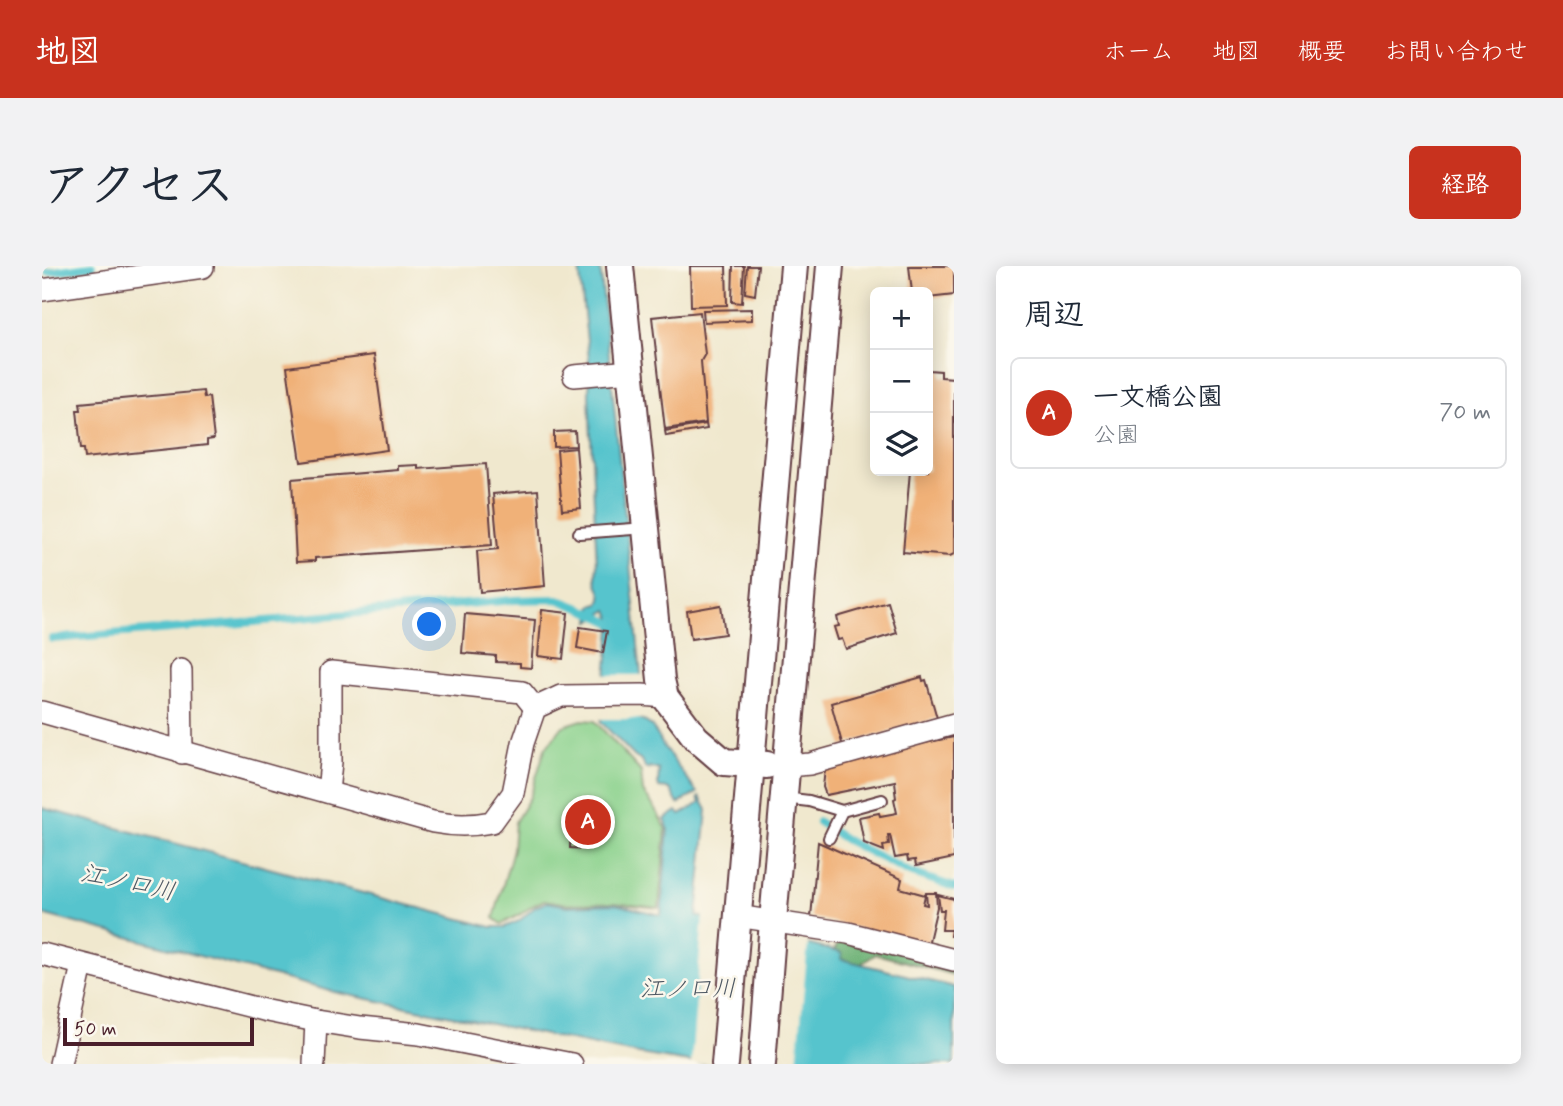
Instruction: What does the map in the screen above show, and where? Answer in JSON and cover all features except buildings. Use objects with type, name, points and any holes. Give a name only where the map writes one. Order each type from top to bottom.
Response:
[{"type":"street","points":[[620,266],[624,372],[638,529],[661,680],[653,696]]},
{"type":"street","points":[[725,1064],[794,266]]},
{"type":"street","points":[[762,1064],[830,266]]},
{"type":"street","points":[[42,290],[203,267]]},
{"type":"street","points":[[574,376],[624,372]]},
{"type":"street","points":[[181,670],[183,753]]},
{"type":"street","points":[[328,792],[331,762],[331,672],[522,692],[535,708]]},
{"type":"street","points":[[42,712],[454,826],[492,822],[513,793],[523,743],[535,708],[561,696],[653,696],[724,762],[751,764],[810,764],[954,724]]},
{"type":"street","points":[[737,919],[772,927],[848,933],[954,960]]},
{"type":"street","points":[[42,954],[267,1011],[360,1028],[419,1034],[572,1064]]},
{"type":"street","points":[[60,1064],[82,965]]},
{"type":"street","points":[[314,1064],[316,1021]]},
{"type":"lane","points":[[579,533],[638,529]]},
{"type":"lane","points":[[784,798],[809,801],[842,811],[882,800]]},
{"type":"lane","points":[[829,838],[842,811]]},
{"type":"green space","points":[[582,720],[595,721],[641,772],[643,792],[666,828],[659,908],[614,903],[568,904],[544,900],[502,924],[494,918],[513,849],[515,822],[530,797],[545,749],[563,726]]},
{"type":"green space","points":[[843,936],[954,966],[954,975],[876,954],[859,965],[846,963],[836,957],[835,949]]},
{"type":"water","points":[[579,266],[600,266],[641,675],[639,718],[652,726],[697,793],[678,804],[670,789],[659,788],[659,770],[649,767],[646,769],[642,761],[601,722],[612,620],[608,610],[590,621],[592,606],[599,604],[601,595],[596,577],[590,369]]},
{"type":"water","name":"江ノ口川","points":[[700,797],[707,810],[697,916],[842,953],[841,959],[954,987],[954,1064],[703,1064],[639,1054],[334,992],[42,914],[42,808],[491,927],[505,927],[519,921],[535,907],[547,902],[568,906],[615,904],[661,915],[668,828],[665,819],[677,811],[680,815],[700,803]]},
{"type":"pier","points":[[604,675],[642,675],[641,719],[598,719]]},
{"type":"pier","points":[[703,915],[808,943],[797,1064],[691,1064]]},
{"type":"waterway","points":[[48,272],[92,266]]},
{"type":"waterway","points":[[52,639],[514,600],[557,599],[618,626]]},
{"type":"waterway","points":[[819,822],[846,840],[909,872],[954,887]]},
{"type":"place","name":"一文橋公園","points":[[588,822]]}]
